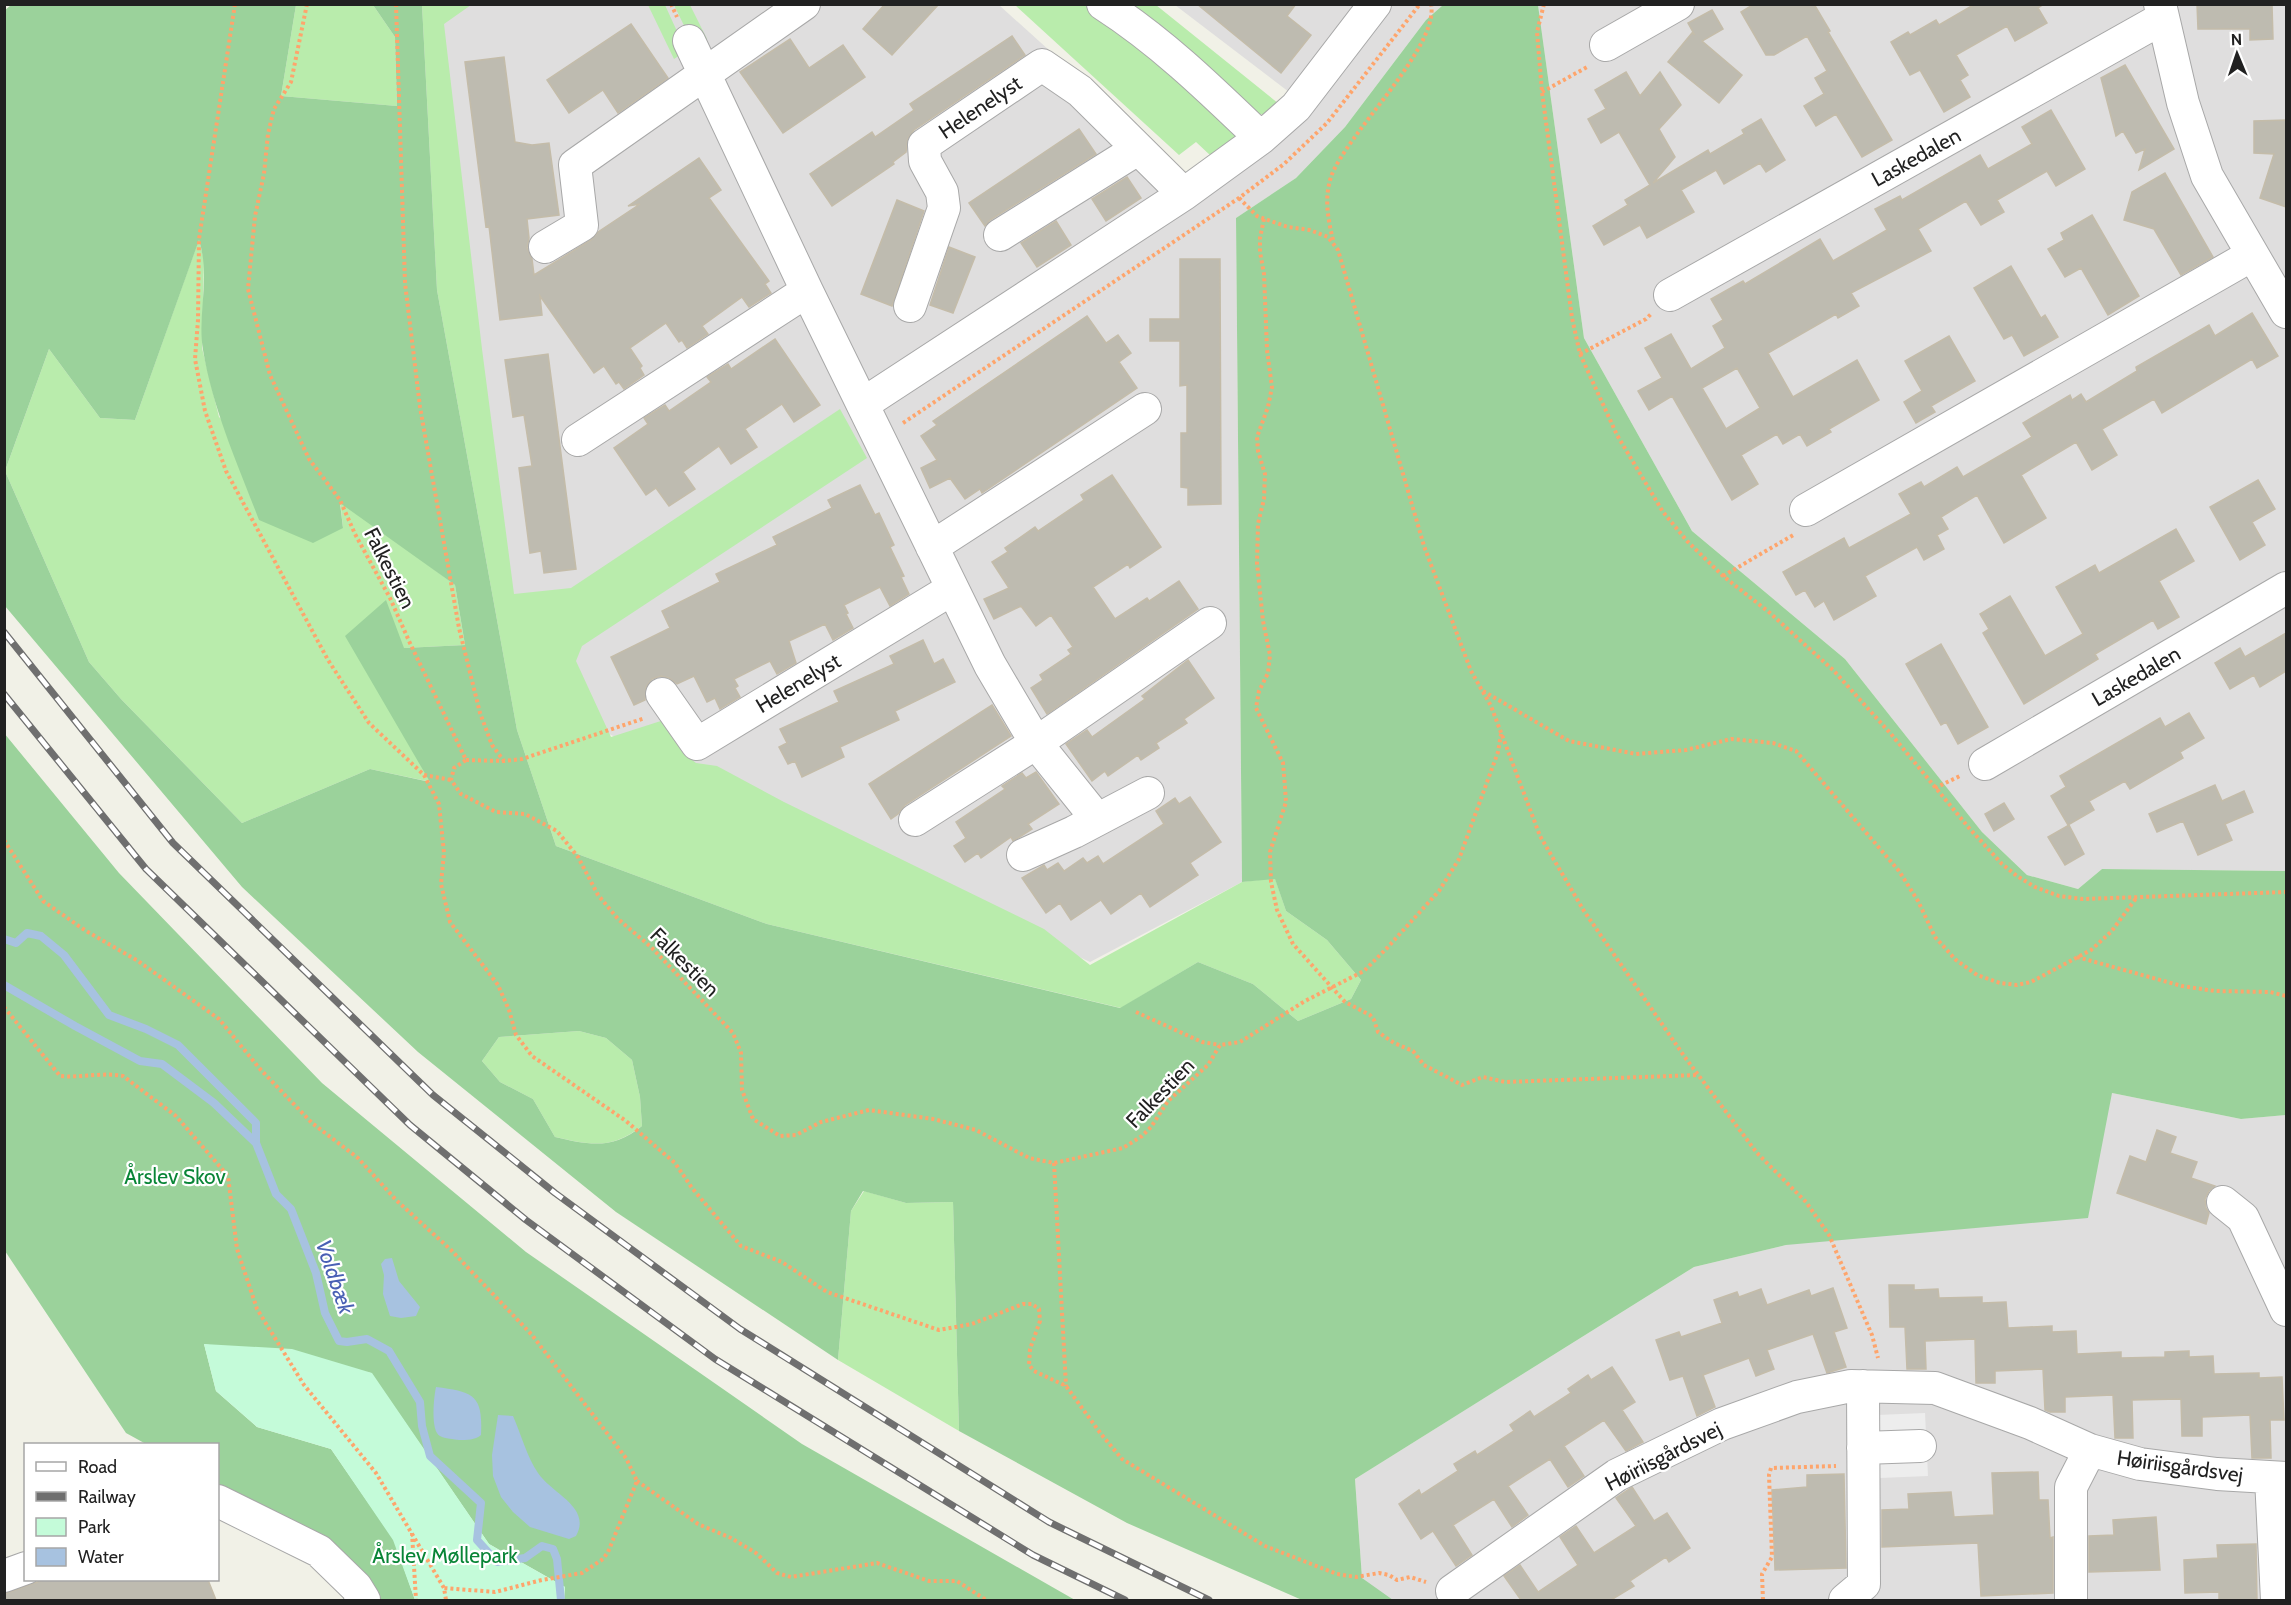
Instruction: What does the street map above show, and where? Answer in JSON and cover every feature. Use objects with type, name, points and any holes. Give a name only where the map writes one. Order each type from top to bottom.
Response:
[{"type":"street","points":[[545,248],[582,225],[575,165],[804,4]]},
{"type":"street","points":[[1103,4],[1138,27],[1190,69],[1261,138]]},
{"type":"street","points":[[1606,45],[1678,4]]},
{"type":"street","points":[[863,404],[1184,194],[1261,138],[1296,106],[1361,9]]},
{"type":"street","name":"Laskedalen","points":[[1670,295],[2161,11],[2183,103],[2207,176],[2252,255],[2278,276],[2286,312]]},
{"type":"street","points":[[689,41],[807,291],[990,665],[1036,743],[1097,819]]},
{"type":"street","name":"Helenelyst","points":[[910,306],[944,208],[942,192],[925,161],[924,145],[1042,65],[1080,91],[1136,150],[1184,194]]},
{"type":"street","points":[[1000,235],[1136,150]]},
{"type":"street","points":[[1806,510],[2252,255]]},
{"type":"street","points":[[578,440],[807,291]]},
{"type":"street","points":[[932,547],[1145,409]]},
{"type":"street","name":"Laskedalen","points":[[1985,764],[2286,588]]},
{"type":"street","name":"Helenelyst","points":[[666,700],[697,744],[952,589]]},
{"type":"street","points":[[915,820],[1036,743],[1210,623]]},
{"type":"street","points":[[1023,855],[1148,794]]},
{"type":"street","points":[[2223,1202],[2243,1218],[2286,1310]]},
{"type":"street","name":"Høiriisgårdsvej","points":[[1452,1591],[1617,1475],[1722,1424],[1797,1397],[1851,1386],[1872,1386],[1935,1388],[2030,1423],[2090,1450],[2140,1464],[2217,1474],[2279,1478],[2277,1600]]},
{"type":"street","points":[[1845,1600],[1864,1584],[1863,1456],[1872,1386]]},
{"type":"street","points":[[1863,1456],[1920,1446]]},
{"type":"street","name":"Høiriisgårdsvej","points":[[2071,1600],[2071,1487],[2090,1450]]},
{"type":"street","points":[[219,1501],[319,1551],[356,1587],[364,1600]]},
{"type":"street","points":[[4,1576],[24,1569]]},
{"type":"path","points":[[236,4],[199,239],[199,311],[195,359],[206,411],[226,471],[328,660],[369,723],[424,776],[439,804],[444,853],[441,884],[450,922],[498,985],[509,1010],[516,1035],[532,1056],[626,1121],[675,1163],[692,1188],[741,1246],[782,1262],[827,1292],[939,1330],[972,1324],[1023,1304],[1032,1304],[1040,1309],[1040,1321],[1030,1349],[1029,1365],[1034,1371],[1066,1386],[1122,1459],[1265,1546],[1337,1574],[1356,1578],[1379,1573],[1397,1580],[1410,1577],[1452,1591]]},
{"type":"path","name":"Falkestien","points":[[307,4],[291,82],[274,109],[268,134],[264,174],[255,216],[248,289],[270,375],[309,459],[340,500],[355,534],[390,598],[466,760]]},
{"type":"path","points":[[396,4],[405,283],[420,407],[459,628],[480,712],[492,745],[504,761]]},
{"type":"path","points":[[1333,244],[1326,197],[1331,176],[1341,157],[1416,52],[1428,29],[1431,4]]},
{"type":"path","points":[[1544,4],[1537,32],[1542,92],[1572,318],[1580,354],[1617,435],[1663,512],[1687,542],[1723,576],[1770,612],[1834,671],[2002,864],[2017,876],[2059,896],[2084,898],[2286,892]]},
{"type":"path","points":[[1542,92],[1596,62],[1606,45]]},
{"type":"path","points":[[1239,198],[1257,216],[1328,237],[1338,250],[1424,546],[1471,671],[1491,706],[1540,836],[1584,910],[1698,1075],[1757,1153],[1806,1202],[1829,1235],[1872,1335],[1878,1356],[1872,1386]]},
{"type":"path","points":[[1264,219],[1260,252],[1264,274],[1267,350],[1272,387],[1268,407],[1257,437],[1258,451],[1265,474],[1264,499],[1258,524],[1257,563],[1263,621],[1270,655],[1268,673],[1259,691],[1256,708],[1283,763],[1286,802],[1270,852],[1271,882],[1277,910],[1293,944],[1346,1002],[1374,1020],[1378,1032],[1394,1043],[1413,1051],[1425,1065],[1462,1085],[1483,1077],[1506,1082],[1698,1075]]},
{"type":"path","points":[[1580,354],[1646,319],[1670,295]]},
{"type":"path","points":[[1723,576],[1804,528],[1806,510]]},
{"type":"path","points":[[1482,690],[1569,741],[1636,754],[1686,750],[1731,739],[1773,743],[1796,751],[1899,871],[1918,901],[1935,937],[1956,960],[1977,975],[2000,983],[2017,985],[2031,982],[2091,950],[2111,932],[2137,897]]},
{"type":"path","points":[[424,776],[451,780],[454,768],[466,760],[522,759],[642,720],[666,700]]},
{"type":"path","points":[[1136,1012],[1202,1042],[1220,1046],[1240,1042],[1305,1001],[1333,988],[1369,966],[1439,891],[1459,859],[1498,752],[1501,734]]},
{"type":"path","name":"Falkestien","points":[[451,780],[461,794],[496,812],[525,814],[557,831],[578,857],[598,895],[618,919],[651,947],[733,1033],[741,1053],[742,1090],[753,1119],[780,1136],[796,1135],[821,1122],[869,1110],[933,1119],[976,1130],[1029,1158],[1054,1162],[1123,1148],[1142,1136],[1168,1101],[1208,1065],[1220,1046]]},
{"type":"path","points":[[4,840],[43,901],[86,931],[138,961],[219,1020],[260,1069],[312,1123],[358,1158],[396,1200],[451,1250],[532,1335],[626,1458],[637,1481],[698,1524],[731,1538],[756,1553],[777,1572],[791,1577],[878,1563],[929,1581],[957,1581],[986,1600]]},
{"type":"path","points":[[2077,957],[2182,986],[2215,991],[2270,992],[2286,996]]},
{"type":"path","points":[[4,1007],[60,1076],[114,1074],[123,1076],[176,1116],[228,1176],[237,1249],[257,1309],[304,1385],[376,1473],[444,1587],[446,1600]]},
{"type":"path","points":[[1054,1162],[1066,1386]]},
{"type":"path","points":[[1763,1600],[1762,1574],[1772,1557],[1769,1475],[1772,1468],[1863,1456]]},
{"type":"path","points":[[444,1587],[495,1592],[542,1580],[582,1574],[603,1559],[637,1481]]},
{"type":"path","points":[[412,1532],[416,1600]]},
{"type":"shaded area","points":[[461,4],[999,5],[1186,174],[1235,141],[1289,92],[1175,5],[1443,5],[1426,20],[1345,127],[1296,178],[1236,218],[1242,882],[1090,962],[609,734],[508,589],[437,21]]},
{"type":"shaded area","points":[[1538,5],[2286,5],[2286,871],[2102,869],[2078,889],[2027,875],[1982,832],[1845,659],[1692,531],[1584,338]]},
{"type":"shaded area","points":[[2112,1093],[2241,1119],[2286,1115],[2286,1600],[1388,1600],[1362,1578],[1355,1479],[1694,1267],[1786,1245]]},
{"type":"shaded area","points":[[1925,1413],[1928,1476],[1880,1478],[1877,1415]]},
{"type":"green space","points":[[11,5],[296,5],[281,96],[397,106],[395,37],[373,5],[422,5],[437,290],[517,730],[556,846],[767,924],[1120,1008],[1198,962],[1253,984],[1298,1021],[1351,999],[1361,980],[1327,940],[1286,911],[1275,879],[1242,882],[1236,218],[1296,178],[1345,127],[1426,20],[1443,5],[1538,5],[1584,338],[1692,531],[1845,659],[1982,832],[2027,875],[2078,889],[2102,869],[2286,871],[2286,1115],[2241,1119],[2112,1093],[2088,1218],[1786,1245],[1694,1267],[1355,1479],[1362,1578],[1393,1600],[1302,1600],[1127,1523],[959,1431],[953,1202],[906,1203],[863,1191],[851,1211],[838,1360],[616,1212],[418,1052],[242,887],[5,606],[4,11]],"holes":[[[199,240],[204,268],[202,336],[207,372],[227,437],[259,520],[313,543],[343,528],[340,503],[455,585],[465,645],[404,648],[386,600],[345,636],[430,782],[370,769],[242,823],[121,699],[89,662],[5,471],[49,349],[100,418],[135,420]],[[579,1031],[606,1038],[632,1060],[640,1097],[642,1126],[621,1139],[600,1144],[555,1137],[533,1099],[500,1082],[482,1061],[499,1037]]]},
{"type":"green space","points":[[296,5],[373,5],[395,37],[397,106],[281,96]]},
{"type":"green space","points":[[422,5],[471,5],[444,24],[482,349],[514,594],[571,588],[840,409],[867,458],[582,646],[576,661],[611,737],[667,719],[687,756],[696,763],[717,766],[784,802],[1044,929],[1090,965],[1242,882],[1275,878],[1286,911],[1327,940],[1361,980],[1351,999],[1298,1021],[1253,984],[1198,962],[1121,1008],[767,924],[556,846],[517,730],[437,290]]},
{"type":"green space","points":[[648,5],[665,5],[686,51],[674,59]]},
{"type":"green space","points":[[674,5],[690,5],[707,39],[694,46]]},
{"type":"green space","points":[[1015,5],[1084,5],[1151,49],[1237,125],[1235,139],[1211,156],[1196,142],[1179,155]]},
{"type":"green space","points":[[1114,5],[1156,5],[1279,104],[1268,115],[1250,113]]},
{"type":"green space","points":[[199,239],[204,260],[202,348],[219,417],[343,528],[340,500],[455,585],[465,645],[404,648],[431,782],[370,769],[242,823],[121,699],[89,662],[5,471],[49,349],[100,418],[135,420]]},
{"type":"green space","name":"Årslev Skov","points":[[4,733],[119,873],[322,1083],[526,1252],[802,1444],[1075,1600],[564,1600],[565,1587],[489,1544],[371,1373],[204,1344],[216,1391],[257,1427],[331,1449],[394,1540],[415,1600],[352,1600],[303,1534],[219,1486],[219,1443],[144,1443],[126,1433],[5,1251]]},
{"type":"green space","points":[[579,1031],[606,1038],[632,1060],[640,1097],[642,1126],[620,1139],[600,1144],[555,1137],[533,1099],[500,1082],[482,1061],[499,1037]]},
{"type":"green space","points":[[864,1191],[906,1203],[953,1202],[959,1431],[838,1360],[851,1211]]},
{"type":"green space","name":"Årslev Møllepark","points":[[204,1344],[292,1349],[372,1373],[489,1544],[565,1587],[564,1600],[415,1600],[393,1540],[331,1449],[257,1427],[216,1391]]},
{"type":"water","points":[[392,1258],[399,1281],[420,1307],[416,1316],[401,1318],[390,1316],[383,1294],[384,1275],[381,1264],[385,1259]]},
{"type":"water","points":[[436,1387],[459,1391],[474,1398],[480,1411],[481,1435],[474,1439],[459,1440],[444,1438],[437,1433],[434,1413]]},
{"type":"water","points":[[498,1415],[513,1416],[527,1453],[538,1473],[575,1509],[580,1526],[576,1536],[569,1539],[530,1527],[501,1497],[493,1476],[492,1455]]},
{"type":"building","points":[[885,4],[939,4],[892,55],[863,29]]},
{"type":"building","points":[[1197,4],[1296,4],[1287,16],[1311,35],[1281,73]]},
{"type":"building","points":[[1754,4],[1814,4],[1892,140],[1862,157],[1836,114],[1816,126],[1804,106],[1824,94],[1815,78],[1827,71],[1807,36],[1774,55],[1766,55],[1741,12]]},
{"type":"building","points":[[1975,4],[2044,4],[2038,8],[2047,23],[2015,41],[2007,26],[1956,55],[1968,75],[1960,80],[1970,97],[1944,112],[1920,70],[1910,75],[1891,42],[1908,32],[1910,35],[1936,20],[1939,25]]},
{"type":"building","points":[[2197,4],[2272,4],[2273,39],[2250,40],[2250,29],[2198,29]]},
{"type":"building","points":[[1712,10],[1723,29],[1702,41],[1742,75],[1719,103],[1668,62],[1692,33],[1694,34],[1688,23]]},
{"type":"building","points":[[631,24],[668,78],[618,113],[603,90],[569,113],[547,80]]},
{"type":"building","points":[[1012,36],[1025,55],[914,130],[908,138],[906,152],[893,162],[894,164],[832,206],[810,174],[872,132],[875,137],[914,110],[910,104]]},
{"type":"building","points":[[790,39],[809,68],[843,45],[865,77],[783,133],[740,72]]},
{"type":"building","points":[[504,57],[515,142],[532,145],[549,143],[559,215],[527,219],[529,238],[527,248],[532,259],[534,275],[591,240],[598,232],[640,204],[628,206],[699,158],[721,190],[709,198],[769,281],[765,284],[771,293],[749,307],[742,297],[702,326],[708,334],[687,348],[682,340],[679,342],[666,323],[630,348],[642,366],[640,368],[644,375],[624,389],[619,382],[616,384],[604,366],[594,373],[540,296],[542,315],[500,320],[465,62]]},
{"type":"building","points":[[2125,65],[2174,149],[2139,170],[2145,149],[2136,153],[2123,131],[2116,136],[2101,78]]},
{"type":"building","points":[[1626,72],[1640,96],[1660,72],[1681,105],[1659,129],[1675,157],[1653,183],[1708,150],[1710,154],[1744,134],[1742,130],[1761,119],[1785,160],[1766,172],[1760,163],[1724,184],[1716,170],[1681,190],[1694,212],[1647,238],[1640,225],[1604,245],[1593,226],[1628,205],[1625,200],[1650,185],[1619,132],[1601,143],[1588,119],[1606,109],[1595,90]]},
{"type":"building","points":[[2051,110],[2085,169],[2056,186],[2047,171],[1997,200],[2004,212],[1981,225],[1966,201],[1918,229],[1931,251],[1851,293],[1859,306],[1838,318],[1836,314],[1768,353],[1793,397],[1857,360],[1879,400],[1829,429],[1831,432],[1807,446],[1800,434],[1783,444],[1777,434],[1741,455],[1758,484],[1732,500],[1672,396],[1649,410],[1638,391],[1662,378],[1645,348],[1671,334],[1691,369],[1725,348],[1713,326],[1723,320],[1711,299],[1743,281],[1745,284],[1820,239],[1833,261],[1887,230],[1875,209],[1900,196],[1902,200],[1980,155],[1988,169],[2032,144],[2022,127]],"holes":[[[1737,368],[1760,408],[1726,429],[1702,388]]]},
{"type":"building","points":[[2286,120],[2286,207],[2260,198],[2274,154],[2254,153],[2254,121]]},
{"type":"building","points":[[1079,129],[1096,154],[990,220],[985,226],[969,203]]},
{"type":"building","points":[[2165,173],[2213,257],[2181,275],[2154,229],[2124,220],[2132,192]]},
{"type":"building","points":[[1127,177],[1141,198],[1106,221],[1092,199]]},
{"type":"building","points":[[897,200],[924,211],[892,306],[861,294]]},
{"type":"building","points":[[2092,215],[2139,296],[2108,315],[2081,268],[2065,277],[2048,249],[2064,240],[2061,233]]},
{"type":"building","points":[[1056,221],[1071,245],[1037,267],[1021,243]]},
{"type":"building","points":[[949,247],[975,257],[953,313],[930,305]]},
{"type":"building","points":[[1180,259],[1220,259],[1221,504],[1188,505],[1188,488],[1181,487],[1181,433],[1187,433],[1187,385],[1180,386],[1180,341],[1150,341],[1150,319],[1180,319]]},
{"type":"building","points":[[2011,266],[2041,318],[2045,315],[2058,337],[2024,356],[2012,335],[2004,339],[1974,288]]},
{"type":"building","points":[[2252,313],[2278,356],[2257,368],[2252,359],[2162,413],[2154,399],[2102,429],[2117,455],[2092,470],[2076,442],[2021,475],[2046,518],[2004,543],[1977,495],[1941,517],[1948,529],[1937,535],[1944,549],[1924,560],[1917,547],[1865,576],[1876,596],[1834,620],[1824,601],[1815,607],[1805,590],[1796,595],[1783,572],[1844,538],[1849,548],[1911,514],[1899,494],[1921,482],[1924,487],[1957,467],[1963,477],[2032,437],[2023,423],[2070,395],[2072,400],[2081,394],[2086,402],[2137,371],[2136,367],[2209,325],[2215,336]]},
{"type":"building","points":[[1087,316],[1106,343],[1118,335],[1131,353],[1119,362],[1137,388],[982,493],[980,489],[965,499],[950,478],[930,488],[921,468],[937,460],[921,436],[937,425],[933,421]]},
{"type":"building","points":[[1949,336],[1975,381],[1931,406],[1935,412],[1916,423],[1904,402],[1922,391],[1905,361]]},
{"type":"building","points":[[775,339],[820,405],[794,422],[782,404],[745,429],[757,447],[731,464],[719,446],[683,472],[695,489],[669,506],[656,488],[646,495],[614,448],[648,424],[644,418],[665,405],[669,411],[711,382],[707,377],[728,364],[731,369]]},
{"type":"building","points":[[548,354],[576,569],[544,573],[541,551],[530,553],[519,468],[532,466],[524,415],[513,417],[505,360]]},
{"type":"building","points":[[1112,475],[1161,547],[1130,568],[1128,564],[1093,587],[1115,619],[1147,598],[1149,601],[1179,581],[1198,609],[1047,714],[1031,688],[1043,680],[1040,675],[1071,654],[1068,650],[1073,647],[1051,615],[1036,626],[1021,606],[994,619],[984,599],[1009,588],[992,562],[1008,552],[1005,548],[1035,527],[1038,531],[1084,500],[1081,495]]},
{"type":"building","points":[[2258,480],[2275,509],[2252,522],[2265,545],[2240,560],[2210,507]]},
{"type":"building","points":[[860,485],[875,515],[879,513],[894,545],[890,547],[904,576],[901,577],[909,594],[890,606],[880,587],[844,605],[853,628],[833,640],[825,624],[789,641],[796,663],[777,674],[770,661],[734,679],[738,686],[735,688],[740,697],[720,709],[715,698],[707,702],[694,676],[677,684],[661,676],[652,679],[646,687],[645,700],[634,705],[611,657],[670,628],[662,611],[720,582],[716,574],[777,545],[773,537],[832,508],[828,500]]},
{"type":"building","points":[[2176,529],[2194,561],[2159,581],[2179,617],[2158,629],[2153,620],[2095,654],[2098,659],[2024,704],[1983,633],[1989,629],[1980,614],[2010,596],[2045,656],[2083,634],[2056,587],[2095,565],[2099,573]]},
{"type":"building","points":[[2286,633],[2286,671],[2260,687],[2254,675],[2230,689],[2215,663],[2240,648],[2245,657]]},
{"type":"building","points":[[923,640],[934,664],[943,659],[955,682],[895,711],[899,720],[840,747],[844,757],[802,777],[795,761],[788,764],[779,747],[787,743],[780,729],[839,702],[834,691],[894,664],[890,656]]},
{"type":"building","points":[[1941,644],[1988,727],[1958,744],[1946,722],[1941,725],[1906,664]]},
{"type":"building","points":[[1188,660],[1214,698],[1184,719],[1187,723],[1156,743],[1159,748],[1141,760],[1138,755],[1108,776],[1105,771],[1092,781],[1066,744],[1087,730],[1092,737],[1145,699],[1142,696]]},
{"type":"building","points":[[992,705],[1011,736],[905,805],[891,819],[869,784]]},
{"type":"building","points":[[2189,713],[2204,738],[2180,752],[2183,758],[2130,789],[2125,781],[2089,801],[2094,810],[2068,825],[2051,796],[2066,787],[2060,776],[2160,718],[2165,727]]},
{"type":"building","points":[[1036,772],[1059,804],[1028,824],[1032,829],[1013,841],[1011,837],[981,858],[978,853],[965,862],[954,846],[966,838],[956,822],[1005,789],[1002,786],[1022,773],[1026,778]]},
{"type":"building","points":[[2215,785],[2222,801],[2244,791],[2253,812],[2225,824],[2232,840],[2198,855],[2183,821],[2157,832],[2149,814]]},
{"type":"building","points":[[1190,797],[1221,842],[1190,863],[1198,875],[1150,907],[1141,893],[1111,914],[1101,900],[1071,920],[1060,903],[1046,913],[1022,878],[1044,865],[1047,870],[1058,863],[1064,871],[1083,858],[1087,863],[1098,856],[1103,864],[1164,824],[1156,811],[1175,798],[1179,804]]},
{"type":"building","points":[[2004,803],[2014,819],[1994,831],[1985,814]]},
{"type":"building","points":[[2069,825],[2084,854],[2065,865],[2048,837]]},
{"type":"building","points":[[2157,1130],[2176,1137],[2170,1153],[2197,1162],[2191,1178],[2215,1186],[2205,1199],[2209,1213],[2206,1224],[2117,1193],[2130,1156],[2146,1162]]},
{"type":"building","points":[[1889,1285],[1914,1285],[1914,1290],[1938,1289],[1939,1298],[1982,1297],[1982,1303],[2006,1302],[2008,1328],[2052,1326],[2052,1332],[2076,1331],[2077,1354],[2121,1352],[2121,1358],[2165,1357],[2165,1352],[2189,1351],[2189,1357],[2213,1356],[2214,1374],[2259,1373],[2259,1378],[2282,1377],[2284,1420],[2270,1420],[2271,1458],[2252,1458],[2250,1415],[2202,1417],[2202,1436],[2182,1436],[2181,1399],[2132,1400],[2133,1438],[2115,1438],[2113,1395],[2065,1397],[2065,1412],[2050,1412],[2045,1410],[2043,1369],[1995,1371],[1995,1383],[1976,1383],[1975,1339],[1925,1341],[1926,1369],[1907,1369],[1905,1327],[1890,1327]]},
{"type":"building","points":[[1833,1288],[1847,1328],[1834,1332],[1846,1367],[1827,1373],[1813,1334],[1767,1350],[1774,1369],[1756,1376],[1749,1358],[1703,1375],[1715,1407],[1697,1416],[1683,1376],[1670,1380],[1656,1340],[1679,1332],[1681,1337],[1722,1323],[1714,1300],[1737,1292],[1739,1297],[1761,1289],[1767,1305],[1809,1290],[1811,1296]]},
{"type":"building","points":[[1612,1367],[1635,1402],[1622,1410],[1643,1442],[1626,1451],[1604,1420],[1564,1446],[1584,1476],[1568,1487],[1550,1459],[1508,1486],[1528,1515],[1512,1527],[1494,1499],[1453,1525],[1472,1555],[1456,1566],[1433,1531],[1421,1539],[1399,1504],[1419,1490],[1421,1495],[1458,1471],[1454,1464],[1475,1451],[1477,1455],[1514,1431],[1510,1425],[1530,1411],[1534,1417],[1571,1393],[1568,1389],[1588,1375],[1591,1380]]},
{"type":"building","points":[[2038,1472],[2039,1500],[2048,1500],[2050,1538],[2053,1537],[2053,1593],[1981,1596],[1978,1543],[1882,1547],[1882,1510],[1909,1509],[1908,1494],[1951,1492],[1954,1517],[1994,1515],[1992,1473]]},
{"type":"building","points":[[1844,1474],[1846,1568],[1775,1570],[1772,1490],[1807,1487],[1807,1475]]},
{"type":"building","points":[[1632,1487],[1654,1521],[1667,1513],[1690,1548],[1669,1562],[1666,1557],[1630,1581],[1634,1586],[1611,1600],[1521,1600],[1504,1576],[1520,1565],[1538,1592],[1578,1565],[1560,1537],[1576,1526],[1594,1553],[1636,1526],[1616,1498]]},
{"type":"building","points":[[2156,1517],[2160,1570],[2089,1572],[2089,1536],[2114,1535],[2113,1520]]},
{"type":"building","points":[[2256,1544],[2257,1600],[2219,1600],[2219,1592],[2185,1593],[2184,1560],[2218,1558],[2217,1545]]},
{"type":"building","points":[[40,1581],[208,1581],[216,1600],[4,1600],[4,1594]]},
{"type":"waterway","name":"Voldbæk","points":[[4,939],[16,943],[27,933],[41,936],[64,955],[109,1015],[146,1029],[178,1045],[256,1123],[256,1143]]},
{"type":"waterway","name":"Voldbæk","points":[[4,985],[140,1061],[162,1064],[214,1103],[256,1143],[276,1194],[291,1209],[316,1273],[325,1313],[339,1341],[367,1339],[389,1351],[420,1402],[422,1426],[430,1456],[481,1503],[477,1540],[497,1562],[525,1558],[542,1546],[553,1549],[557,1559],[561,1600]]},
{"type":"railway","points":[[4,632],[173,843],[433,1095],[555,1193],[740,1329],[1049,1522],[1209,1600]]},
{"type":"railway","points":[[4,694],[146,869],[410,1125],[526,1220],[715,1359],[1033,1555],[1125,1600]]}]
